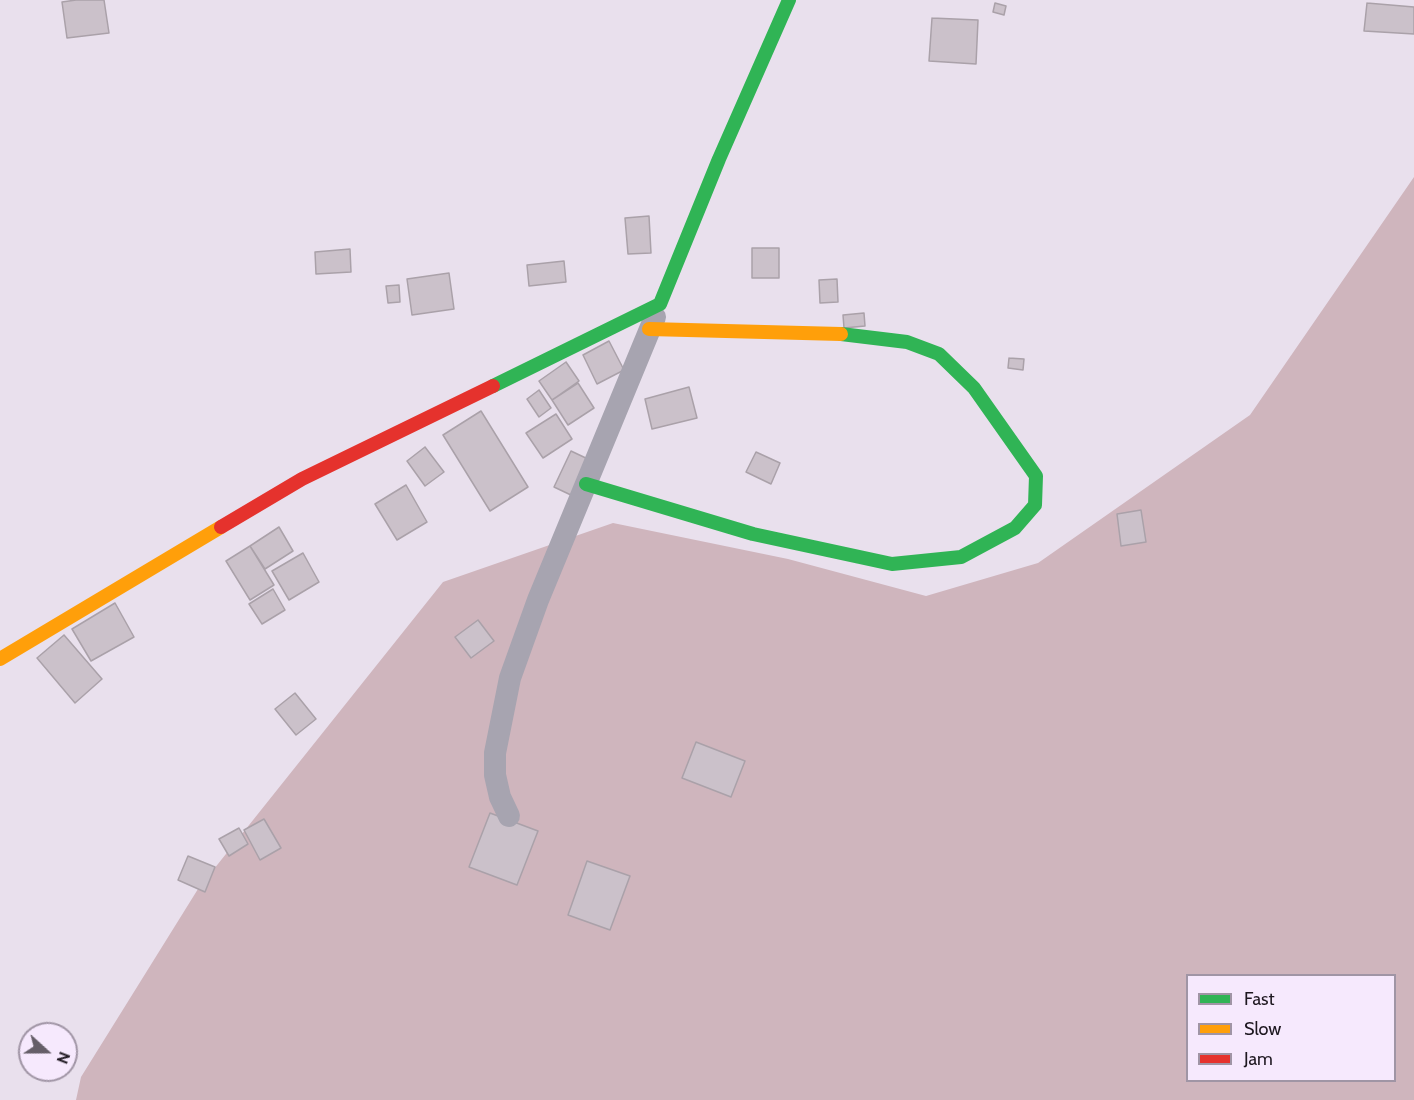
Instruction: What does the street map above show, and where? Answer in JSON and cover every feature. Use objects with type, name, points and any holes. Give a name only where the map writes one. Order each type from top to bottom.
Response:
[{"type":"street","points":[[509,816],[500,797],[495,775],[495,753],[510,678],[538,600],[714,169],[789,0]]},
{"type":"street","points":[[0,659],[302,479],[660,304]]},
{"type":"street","points":[[586,484],[753,534],[892,564],[961,557],[1015,528],[1035,505],[1036,476],[974,388],[939,354],[907,342],[855,334],[650,329]]},
{"type":"shaded area","points":[[1414,177],[1414,1100],[76,1100],[81,1077],[198,889],[443,582],[613,523],[788,559],[926,596],[1038,563],[1250,415]]},
{"type":"building","points":[[104,0],[109,33],[67,38],[62,2]]},
{"type":"building","points":[[995,3],[1006,6],[1004,15],[993,12]]},
{"type":"building","points":[[1367,3],[1414,7],[1414,34],[1364,31]]},
{"type":"building","points":[[932,18],[978,20],[976,64],[929,61]]},
{"type":"building","points":[[649,216],[651,253],[628,254],[625,218]]},
{"type":"building","points":[[752,248],[779,248],[779,278],[752,278]]},
{"type":"building","points":[[350,249],[351,272],[316,274],[315,252]]},
{"type":"building","points":[[564,261],[566,282],[529,286],[527,265]]},
{"type":"building","points":[[449,273],[454,309],[412,315],[407,279]]},
{"type":"building","points":[[837,279],[838,302],[820,303],[819,280]]},
{"type":"building","points":[[399,285],[400,302],[388,303],[386,286]]},
{"type":"building","points":[[864,313],[865,326],[844,328],[843,315]]},
{"type":"building","points":[[609,341],[624,370],[597,384],[583,355]]},
{"type":"building","points":[[1009,358],[1024,359],[1023,370],[1008,368]]},
{"type":"building","points":[[566,362],[579,381],[552,400],[539,381]]},
{"type":"building","points":[[578,383],[594,408],[568,425],[552,400]]},
{"type":"building","points":[[689,387],[697,418],[652,429],[645,399]]},
{"type":"building","points":[[539,390],[551,408],[539,417],[527,399]]},
{"type":"building","points":[[481,411],[528,487],[490,511],[443,435]]},
{"type":"building","points":[[556,414],[572,439],[543,458],[526,433]]},
{"type":"building","points":[[425,447],[444,472],[425,486],[407,461]]},
{"type":"building","points":[[571,451],[590,460],[573,496],[554,487]]},
{"type":"building","points":[[756,452],[780,463],[771,484],[746,472]]},
{"type":"building","points":[[406,485],[427,522],[397,540],[375,504]]},
{"type":"building","points":[[1141,510],[1146,542],[1121,546],[1117,514]]},
{"type":"building","points":[[279,527],[293,551],[265,569],[250,546]]},
{"type":"building","points":[[250,546],[274,585],[250,600],[226,561]]},
{"type":"building","points":[[303,553],[319,582],[289,600],[272,571]]},
{"type":"building","points":[[273,589],[285,610],[262,624],[249,604]]},
{"type":"building","points":[[115,603],[134,637],[91,661],[72,629]]},
{"type":"building","points":[[478,620],[494,641],[471,658],[455,637]]},
{"type":"building","points":[[64,635],[102,679],[75,703],[37,658]]},
{"type":"building","points":[[295,693],[316,719],[296,735],[275,709]]},
{"type":"building","points":[[696,742],[745,761],[731,797],[682,778]]},
{"type":"building","points":[[490,813],[538,831],[517,885],[469,867]]},
{"type":"building","points":[[264,819],[281,848],[260,860],[244,830]]},
{"type":"building","points":[[239,828],[248,844],[229,856],[219,839]]},
{"type":"building","points":[[188,856],[215,867],[205,892],[178,880]]},
{"type":"building","points":[[587,861],[630,876],[610,930],[568,915]]},
{"type":"traffic: fast","points":[[493,386],[660,304],[719,159],[789,0]]},
{"type":"traffic: fast","points":[[586,484],[753,534],[892,564],[961,557],[1015,528],[1035,505],[1036,476],[974,388],[939,354],[907,342],[841,334]]},
{"type":"traffic: slow","points":[[649,329],[841,334]]},
{"type":"traffic: slow","points":[[0,659],[221,527]]},
{"type":"traffic: jam","points":[[221,527],[302,479],[493,386]]}]
